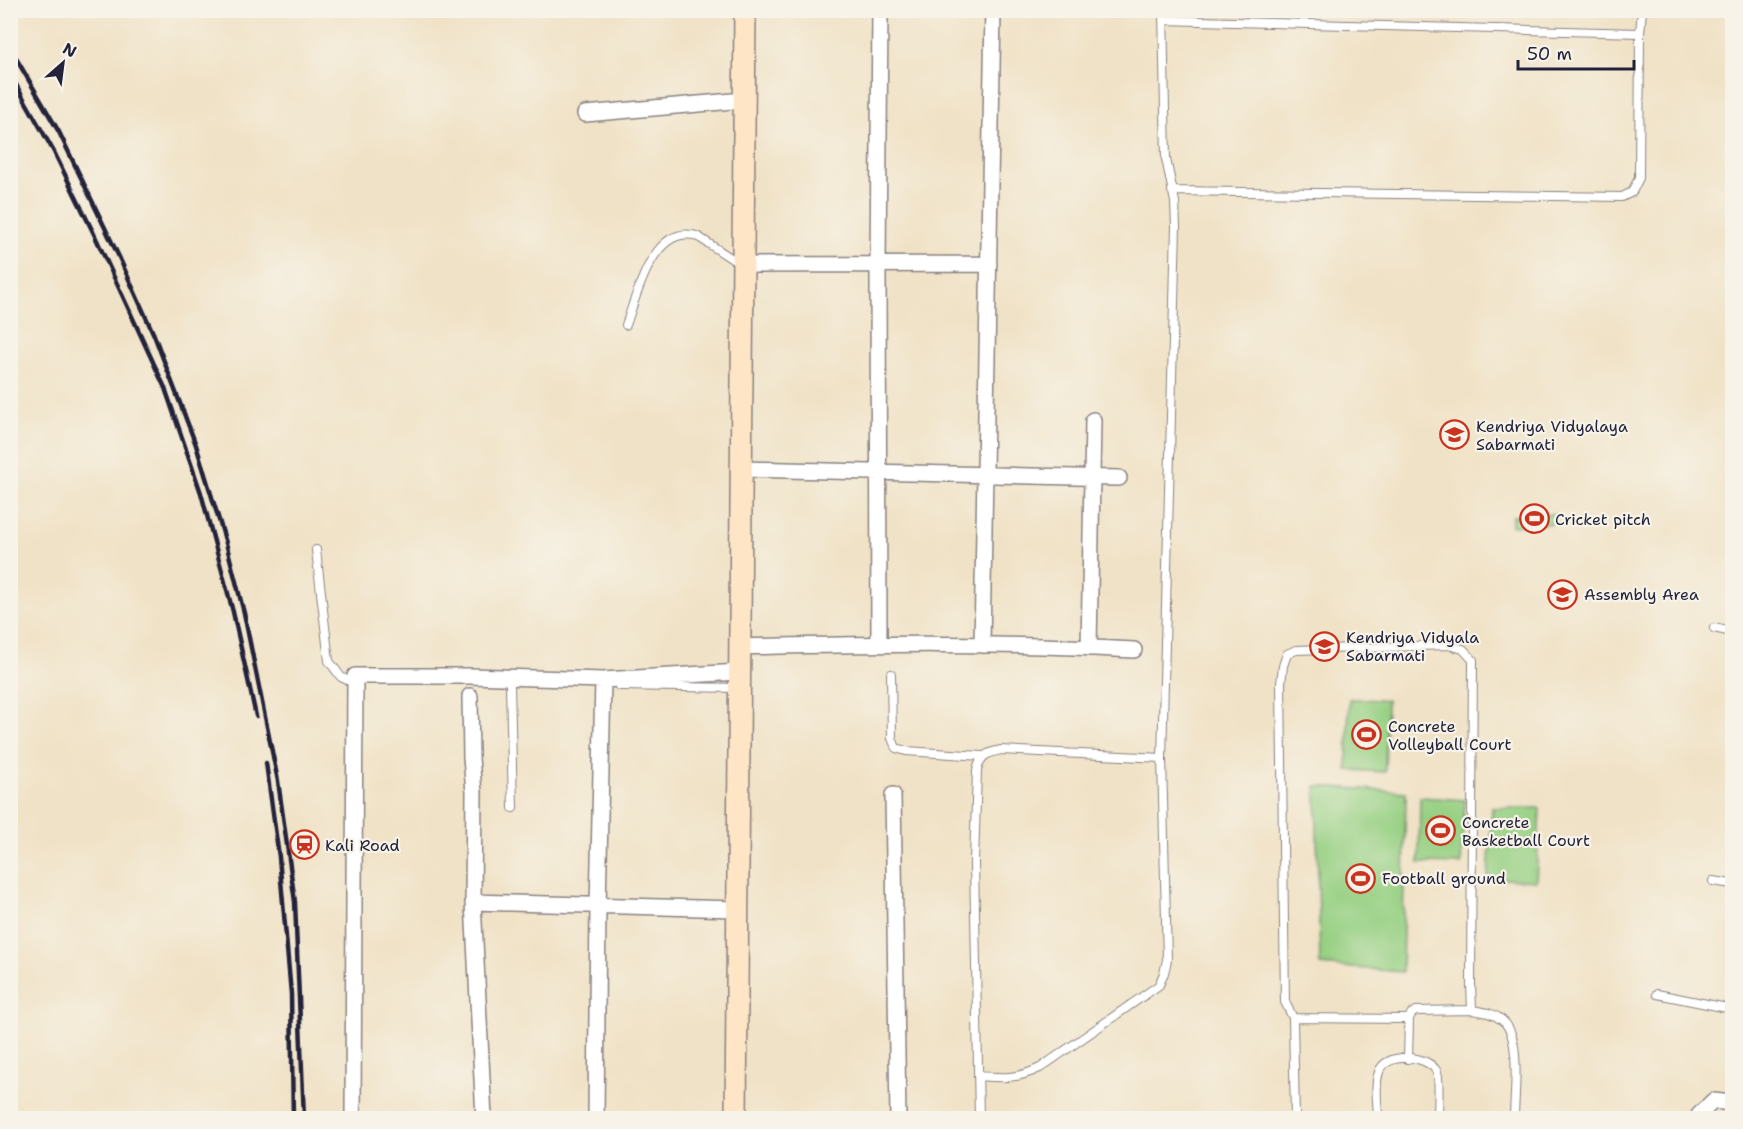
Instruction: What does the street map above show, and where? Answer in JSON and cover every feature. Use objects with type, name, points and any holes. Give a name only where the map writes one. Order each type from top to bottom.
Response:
[{"type":"main road","points":[[736,1119],[745,10]]},
{"type":"street","points":[[879,644],[880,10]]},
{"type":"street","points":[[982,645],[993,10]]},
{"type":"street","points":[[585,114],[744,100]]},
{"type":"street","points":[[742,265],[989,264]]},
{"type":"street","points":[[1089,648],[1093,420]]},
{"type":"street","points":[[741,469],[1119,478]]},
{"type":"street","points":[[739,647],[879,644],[1134,650]]},
{"type":"street","points":[[353,1119],[357,681],[355,676],[470,677],[603,683],[739,680]]},
{"type":"street","points":[[596,1119],[597,907],[603,683]]},
{"type":"street","points":[[470,696],[471,765],[474,792],[473,902],[484,1119]]},
{"type":"street","points":[[893,795],[898,1119]]},
{"type":"street","points":[[473,902],[737,909]]},
{"type":"street","points":[[1698,1119],[1713,1101],[1732,1103]]},
{"type":"lane","points":[[978,1076],[1005,1078],[1024,1076],[1040,1068],[1159,985],[1167,960],[1162,758],[1176,225],[1175,202],[1166,159],[1163,10]]},
{"type":"lane","points":[[1172,191],[1622,197],[1632,192],[1639,178],[1641,10]]},
{"type":"lane","points":[[1163,20],[1640,33]]},
{"type":"lane","points":[[626,325],[650,260],[675,236],[689,233],[697,236],[742,265]]},
{"type":"lane","points":[[316,550],[329,661],[347,680],[510,684],[603,683]]},
{"type":"lane","points":[[1714,628],[1732,632]]},
{"type":"lane","points":[[1295,1119],[1293,1018],[1285,1002],[1281,683],[1282,666],[1287,654],[1296,650],[1448,645],[1463,650],[1473,660],[1472,1010]]},
{"type":"lane","points":[[891,674],[892,738],[896,748],[906,751],[982,756],[1001,750],[1162,758]]},
{"type":"lane","points":[[357,681],[361,933]]},
{"type":"lane","points":[[510,684],[513,808]]},
{"type":"lane","points":[[979,1119],[974,862],[977,771],[982,756]]},
{"type":"lane","points":[[1713,881],[1732,884]]},
{"type":"lane","points":[[1657,994],[1732,1009]]},
{"type":"lane","points":[[1408,1059],[1409,1018],[1416,1011],[1472,1010],[1490,1013],[1505,1022],[1512,1037],[1515,1056],[1514,1119]]},
{"type":"lane","points":[[1293,1018],[1409,1018]]},
{"type":"lane","points":[[1378,1119],[1379,1071],[1385,1062],[1395,1058],[1422,1059],[1430,1063],[1438,1074],[1438,1119]]},
{"type":"green space","name":"Cricket pitch","points":[[1554,514],[1557,523],[1512,526],[1512,516]]},
{"type":"green space","name":"Concrete Volleyball Court","points":[[1349,699],[1387,700],[1385,772],[1347,770]]},
{"type":"green space","name":"Football ground","points":[[1316,786],[1406,792],[1402,972],[1320,965]]},
{"type":"green space","name":"Concrete Basketball Court","points":[[1420,797],[1465,800],[1461,864],[1419,863]]},
{"type":"green space","points":[[1492,808],[1540,808],[1536,881],[1488,878]]},
{"type":"railway","points":[[10,48],[59,132],[154,335],[196,445],[226,543],[244,613],[278,781],[295,902],[304,1118]]},
{"type":"railway","points":[[10,74],[54,152],[165,388],[201,493],[233,612],[256,716]]},
{"type":"railway","points":[[266,763],[279,857],[291,994],[293,1118]]},
{"type":"place","name":"Kendriya Vidyalaya Sabarmati","points":[[1455,435]]},
{"type":"place","name":"Cricket pitch","points":[[1534,519]]},
{"type":"place","name":"Assembly Area","points":[[1563,594]]},
{"type":"place","name":"Kendriya Vidyala Sabarmati","points":[[1325,646]]},
{"type":"place","name":"Concrete Volleyball Court","points":[[1367,735]]},
{"type":"place","name":"Concrete Basketball Court","points":[[1441,831]]},
{"type":"place","name":"Kali Road","points":[[304,845]]},
{"type":"place","name":"Football ground","points":[[1361,878]]}]
